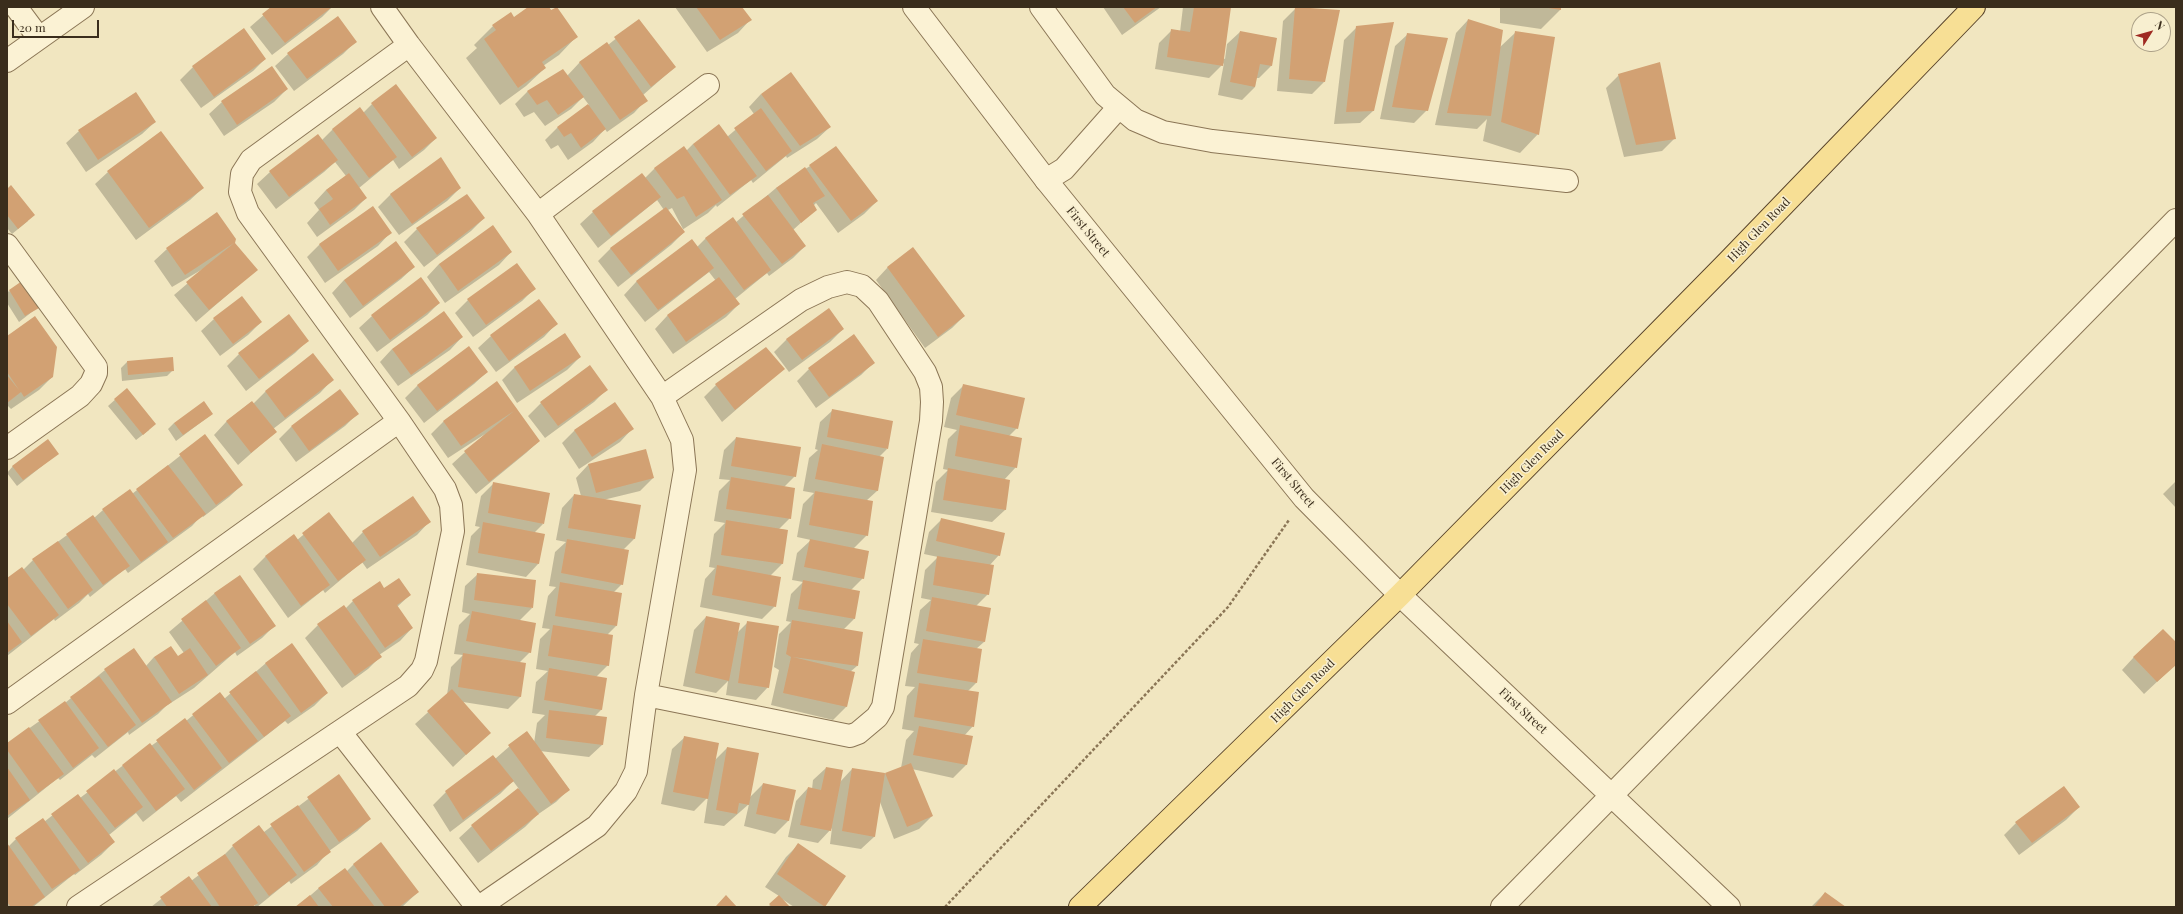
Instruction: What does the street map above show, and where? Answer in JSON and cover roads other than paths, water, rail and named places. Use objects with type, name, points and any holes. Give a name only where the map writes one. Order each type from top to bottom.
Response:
[{"type":"main road","name":"High Glen Road","points":[[1080,907],[1400,596],[1728,262],[1974,7]]},
{"type":"street","points":[[16,7],[39,38]]},
{"type":"street","points":[[7,61],[83,7]]},
{"type":"street","points":[[341,733],[478,907],[597,826],[614,808],[626,791],[636,771],[646,695],[685,470],[682,440],[662,397],[538,214],[409,45],[382,7]]},
{"type":"street","name":"First Street","points":[[914,7],[1046,180],[1304,498],[1400,596],[1729,907]]},
{"type":"street","points":[[1041,7],[1105,95],[1118,108],[1135,120],[1163,132],[1212,141],[1567,180]]},
{"type":"street","points":[[78,907],[341,733],[408,686],[422,670],[426,660],[453,531],[451,505],[445,489],[399,421],[248,213],[243,203],[240,184],[242,174],[251,160],[409,45]]},
{"type":"street","points":[[538,214],[708,85]]},
{"type":"street","points":[[1046,180],[1064,169],[1118,108]]},
{"type":"street","points":[[1502,907],[2176,220]]},
{"type":"street","points":[[7,245],[96,367],[96,373],[91,384],[80,396],[7,448]]},
{"type":"street","points":[[646,695],[850,736],[858,732],[877,717],[883,707],[932,402],[931,387],[925,372],[878,301],[862,286],[846,282],[828,287],[801,300],[662,397]]},
{"type":"street","points":[[7,703],[399,421]]}]
